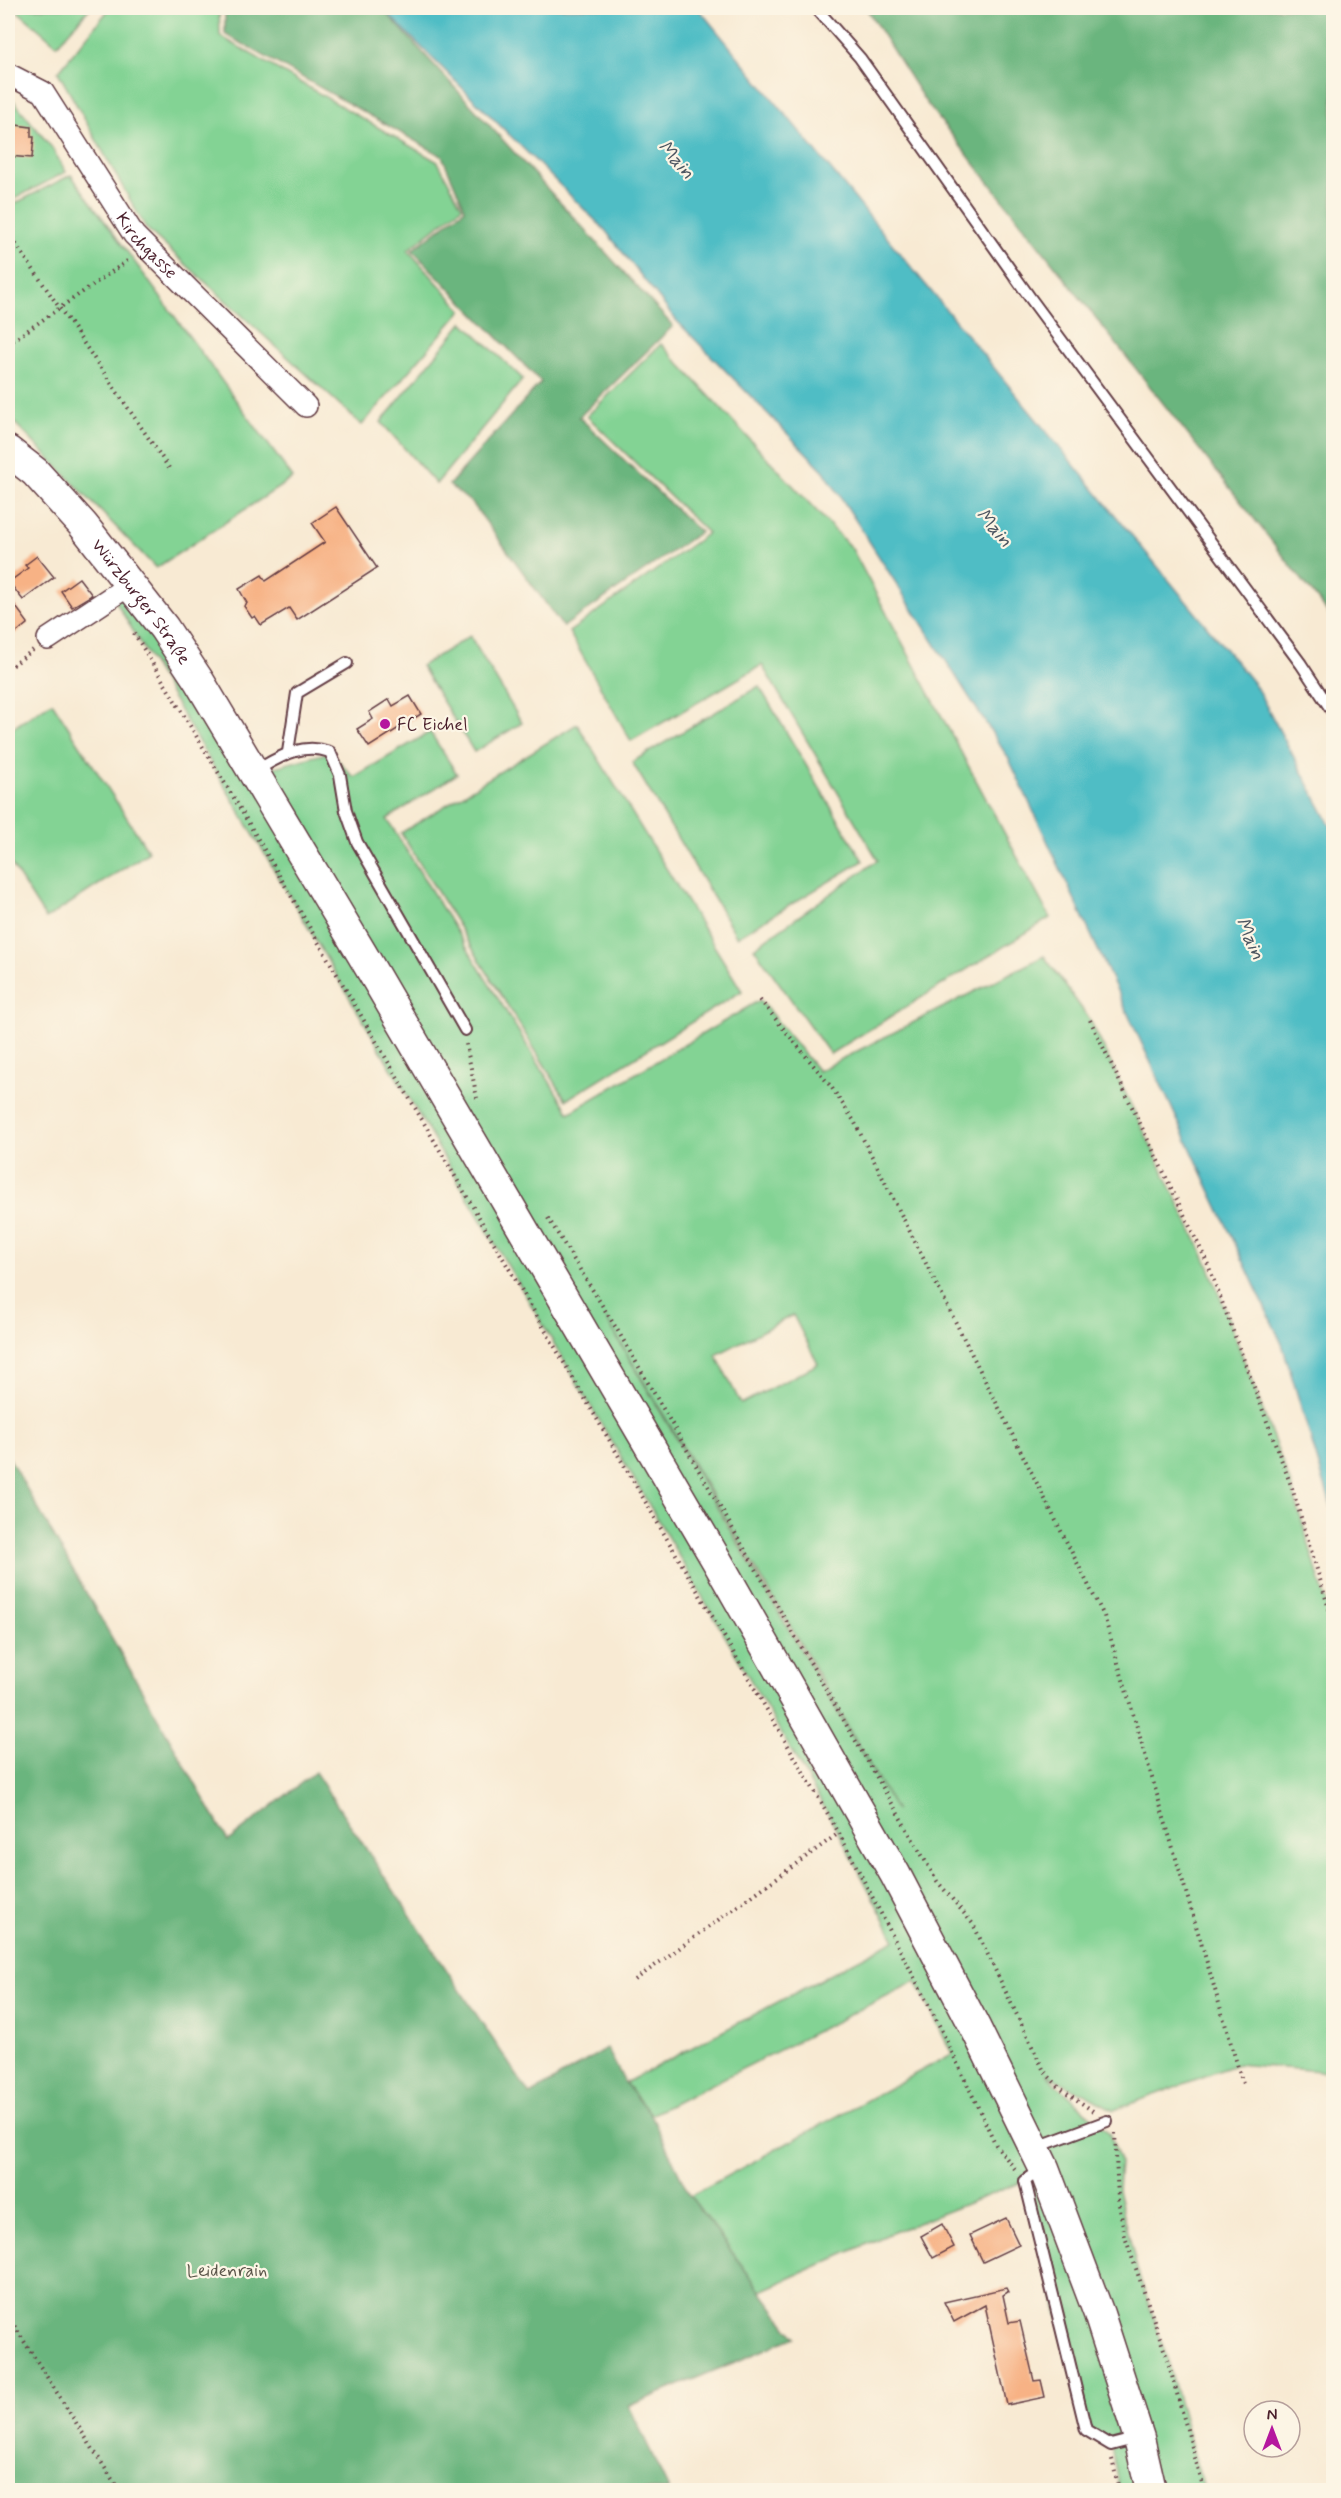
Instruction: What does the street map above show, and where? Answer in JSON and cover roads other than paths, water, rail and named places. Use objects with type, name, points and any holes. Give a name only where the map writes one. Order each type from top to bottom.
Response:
[{"type":"main road","name":"Würzburger Straße","points":[[8,451],[35,472],[83,525],[122,590],[193,672],[374,974],[717,1561],[895,1874],[1035,2166],[1099,2314],[1125,2441],[1151,2490]]},
{"type":"street","name":"Kirchgasse","points":[[8,74],[44,92],[134,236],[306,406]]},
{"type":"street","points":[[48,639],[122,590]]},
{"type":"lane","points":[[816,8],[860,58],[1031,299],[1301,664],[1334,714]]},
{"type":"lane","points":[[288,752],[297,693],[347,663]]},
{"type":"lane","points":[[253,773],[288,752],[306,748],[330,752],[334,758],[346,812],[357,842],[465,1030]]},
{"type":"lane","points":[[1107,2121],[1035,2166],[1086,2430],[1125,2441]]},
{"type":"water","name":"Main","points":[[382,8],[698,8],[1255,685],[1333,830],[1333,1512],[1282,1344],[1009,759],[824,471],[676,320],[605,230]]},
{"type":"place","name":"FC Eichel","points":[[385,724]]},
{"type":"park label","name":"Leidenrain","points":[[227,2270]]}]
